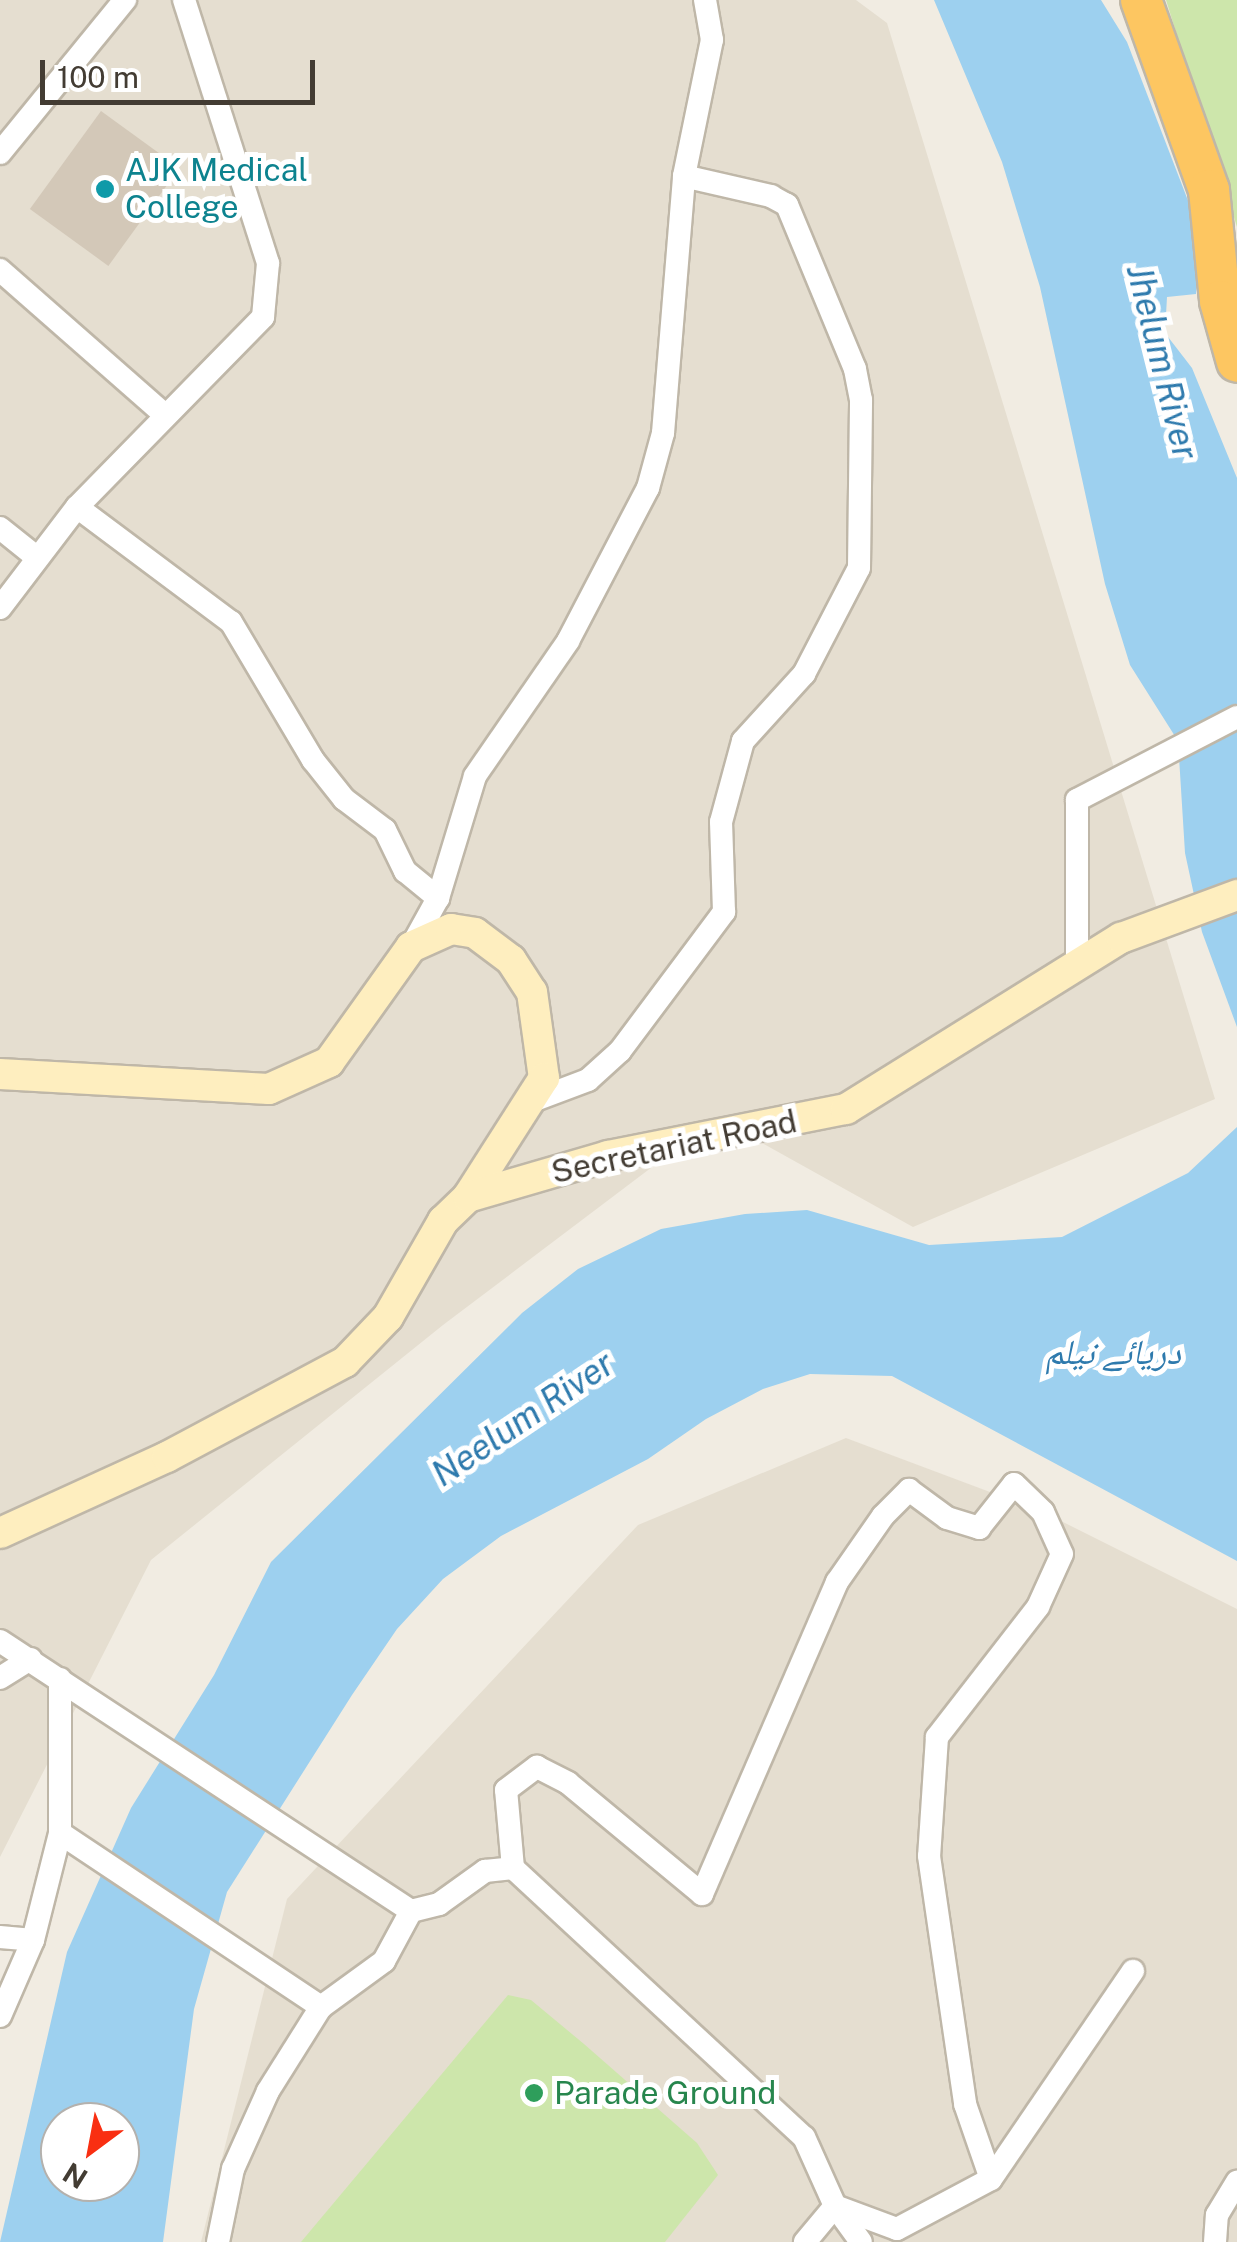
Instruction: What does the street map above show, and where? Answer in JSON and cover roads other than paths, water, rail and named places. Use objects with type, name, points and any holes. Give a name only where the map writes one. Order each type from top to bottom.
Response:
[{"type":"highway","points":[[1140,0],[1209,190],[1220,301],[1237,362]]},
{"type":"main road","name":"Secretariat Road","points":[[468,1197],[608,1156],[846,1109],[1121,938],[1237,896]]},
{"type":"main road","points":[[0,1074],[269,1089],[304,1079],[329,1062],[411,947],[452,928],[475,933],[511,960],[532,992],[544,1078],[535,1100],[468,1197],[444,1221],[388,1318],[345,1362],[167,1457],[0,1533]]},
{"type":"street","points":[[0,153],[125,0]]},
{"type":"street","points":[[0,608],[34,556],[77,507],[263,317],[268,263],[184,0]]},
{"type":"street","points":[[411,947],[438,898],[475,776],[568,641],[648,488],[663,432],[684,176],[712,40],[705,0]]},
{"type":"street","points":[[535,1100],[588,1080],[620,1051],[724,912],[721,822],[743,741],[804,674],[859,568],[861,400],[855,369],[786,205],[771,196],[684,176]]},
{"type":"street","points":[[0,270],[165,414]]},
{"type":"street","points":[[77,507],[231,622],[323,773],[344,800],[385,830],[405,871],[438,898]]},
{"type":"street","points":[[0,528],[34,556]]},
{"type":"street","points":[[1077,962],[1077,800],[1237,717]]},
{"type":"street","points":[[861,2242],[835,2206],[804,2137],[513,1868],[506,1790],[537,1767],[568,1783],[702,1894],[837,1582],[883,1516],[909,1490],[947,1518],[979,1528],[1014,1484],[1043,1512],[1062,1554],[1038,1607],[937,1736],[929,1856],[965,2104],[990,2179]]},
{"type":"street","points":[[0,1641],[411,1910],[439,1904],[485,1871],[513,1868]]},
{"type":"street","points":[[0,1678],[30,1659]]},
{"type":"street","points":[[0,2016],[32,1940],[64,1836],[69,1684]]},
{"type":"street","points":[[64,1836],[321,2006]]},
{"type":"street","points":[[218,2242],[233,2168],[268,2091],[321,2006],[384,1962],[411,1910]]},
{"type":"street","points":[[0,1937],[32,1940]]},
{"type":"street","points":[[835,2206],[897,2228],[990,2179],[1134,1971]]},
{"type":"street","points":[[1215,2242],[1217,2215],[1237,2182]]},
{"type":"street","points":[[806,2242],[835,2206]]},
{"type":"water","name":"Jhelum River","points":[[934,0],[1101,0],[1127,42],[1202,237],[1196,294],[1167,297],[1165,333],[1192,368],[1237,478],[1237,1027],[1202,932],[1185,853],[1178,741],[1130,665],[1105,584],[1040,287],[1002,162]]},
{"type":"water","name":"دریائے نیلم","points":[[1237,1127],[1237,1561],[892,1376],[810,1374],[763,1389],[706,1419],[648,1459],[501,1536],[443,1579],[397,1629],[352,1695],[227,1892],[194,2009],[163,2242],[0,2242],[67,1952],[131,1808],[214,1675],[271,1562],[522,1313],[578,1269],[661,1229],[745,1214],[807,1210],[929,1245],[1062,1237],[1188,1173]]},
{"type":"place","name":"AJK Medical College","points":[[105,189]]},
{"type":"place","name":"Parade Ground","points":[[534,2093]]},
{"type":"water label","name":"Neelum River","points":[[523,1419]]}]
